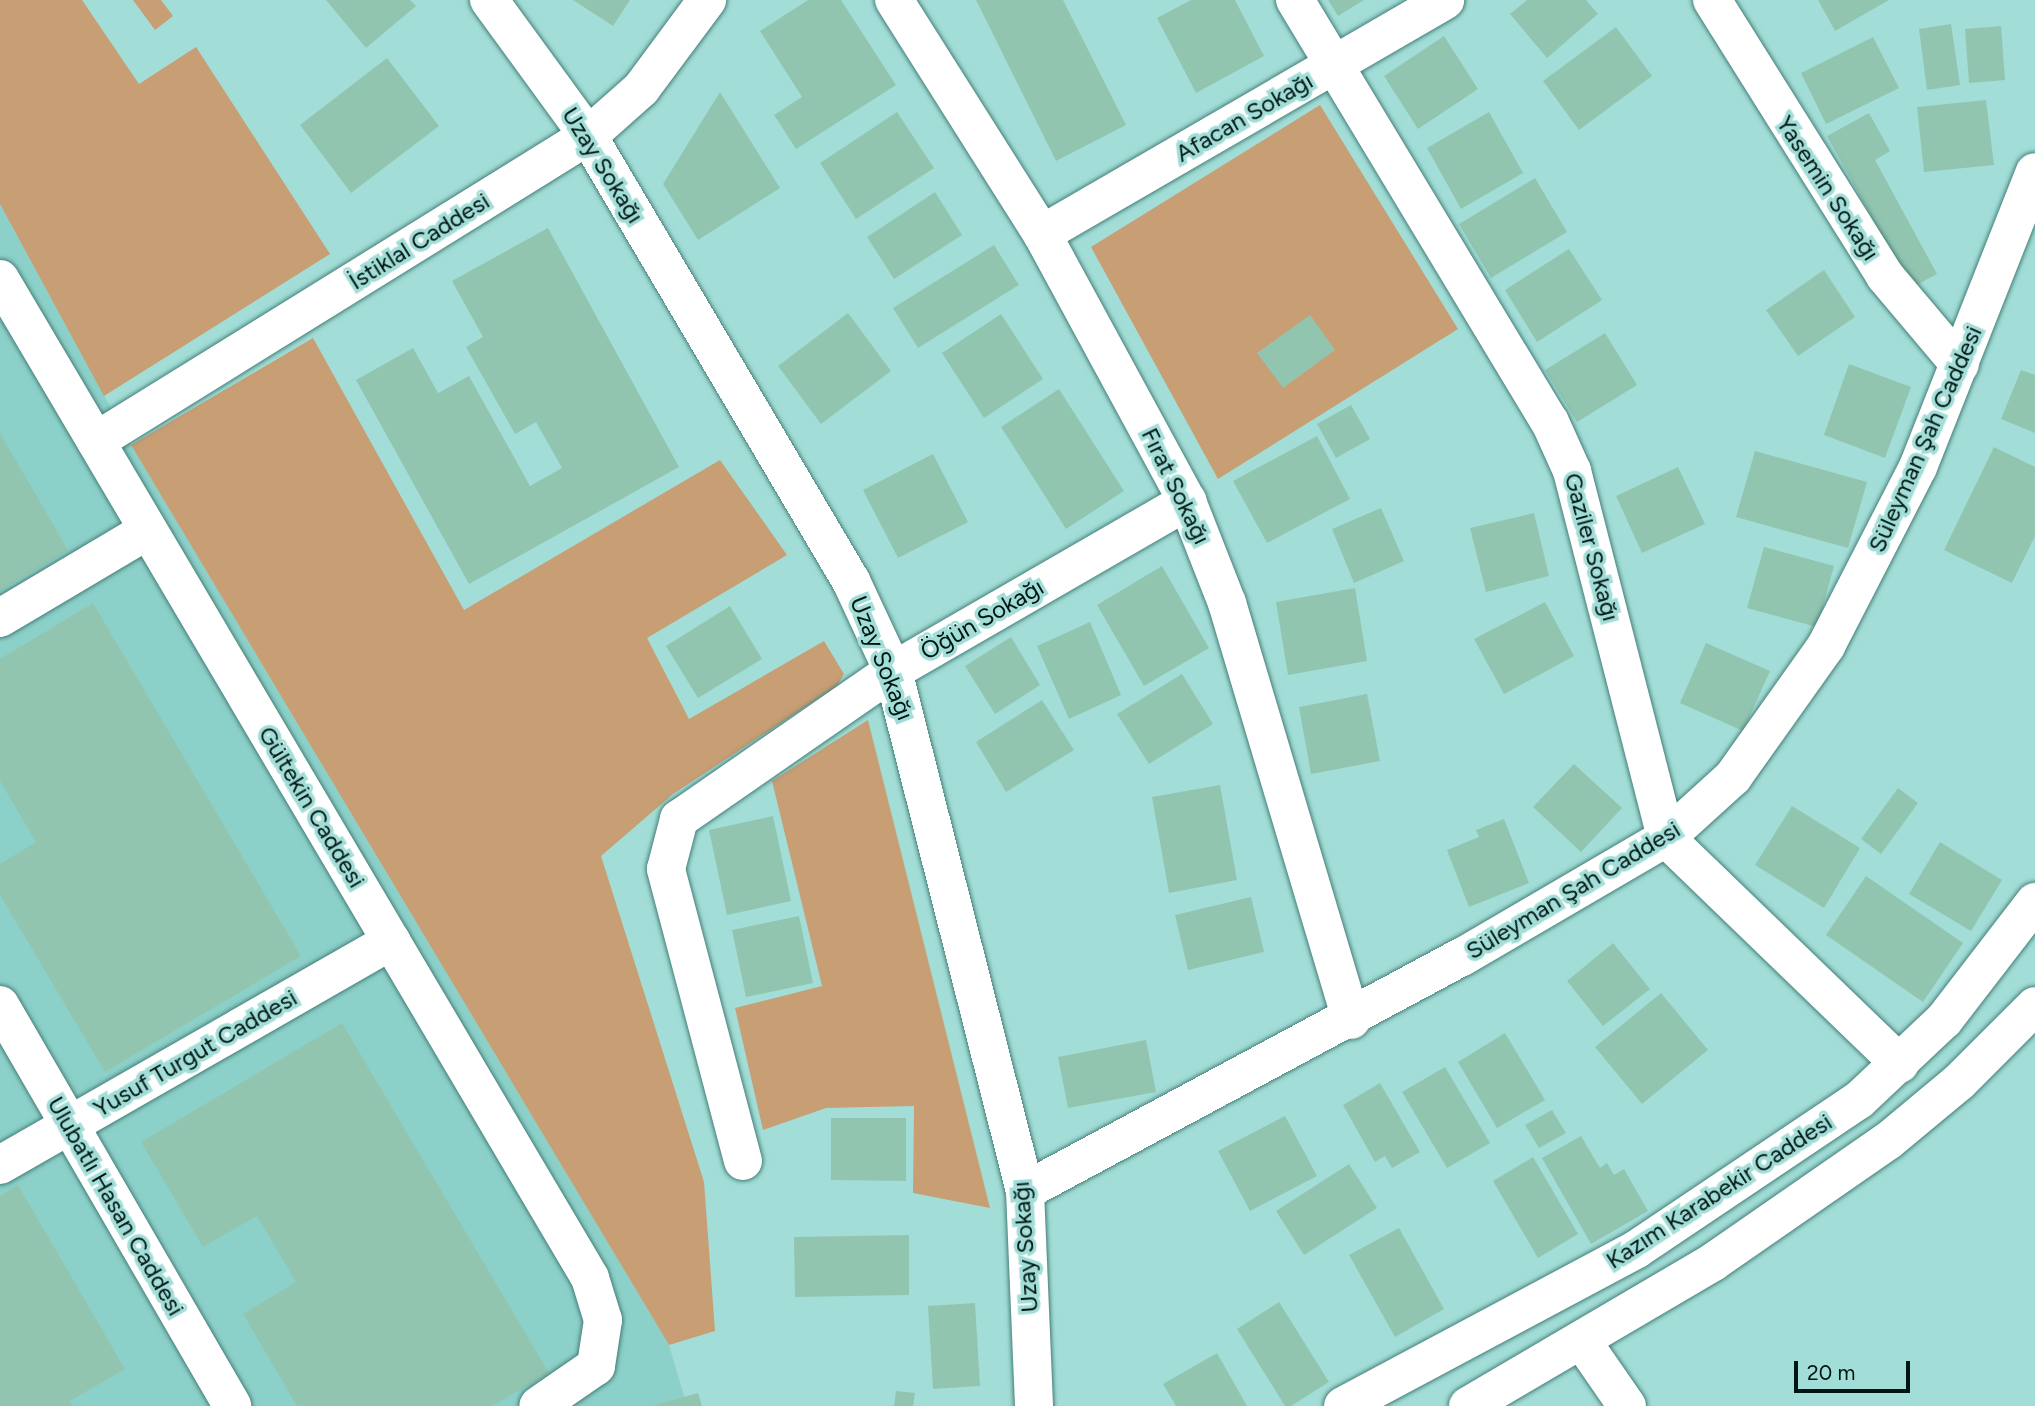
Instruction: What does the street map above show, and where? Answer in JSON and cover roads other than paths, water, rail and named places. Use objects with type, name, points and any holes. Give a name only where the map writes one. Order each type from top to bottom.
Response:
[{"type":"street","name":"Uzay Sokağı","points":[[489,0],[588,136],[851,581],[892,671],[1025,1191],[1034,1406]]},
{"type":"street","name":"İstiklal Caddesi","points":[[96,441],[588,136],[641,89],[707,0]]},
{"type":"street","name":"Fırat Sokağı","points":[[894,0],[1042,234],[1187,501],[1227,603],[1351,1020]]},
{"type":"street","name":"Gaziler Sokağı","points":[[1295,0],[1550,422],[1572,471],[1666,838]]},
{"type":"street","name":"Afacan Sokağı","points":[[1042,234],[1445,0]]},
{"type":"street","name":"Yasemin Sokağı","points":[[1712,0],[1885,276],[1960,365]]},
{"type":"street","name":"Süleyman Şah Caddesi","points":[[1025,1191],[1351,1020],[1666,838],[1733,777],[1826,646],[1918,467],[2035,172]]},
{"type":"street","name":"Gültekin Caddesi","points":[[0,279],[600,1298],[603,1342],[587,1377],[538,1406]]},
{"type":"street","name":"Öğün Sokağı","points":[[743,1161],[666,869],[679,819],[892,671],[1187,501]]},
{"type":"street","points":[[0,618],[148,530]]},
{"type":"street","points":[[1666,838],[1900,1064]]},
{"type":"street","name":"Kazım Karabekir Caddesi","points":[[1343,1406],[1637,1249],[1859,1100],[1900,1064],[1993,961],[2035,902]]},
{"type":"street","name":"Yusuf Turgut Caddesi","points":[[0,1165],[391,941]]},
{"type":"street","name":"Ulubatlı Hasan Caddesi","points":[[0,1005],[232,1406]]},
{"type":"street","name":"Kazım Karabekir Caddesi","points":[[1468,1406],[1713,1262],[1888,1141],[1959,1082],[2035,1006]]},
{"type":"street","points":[[1582,1341],[1628,1406]]}]
